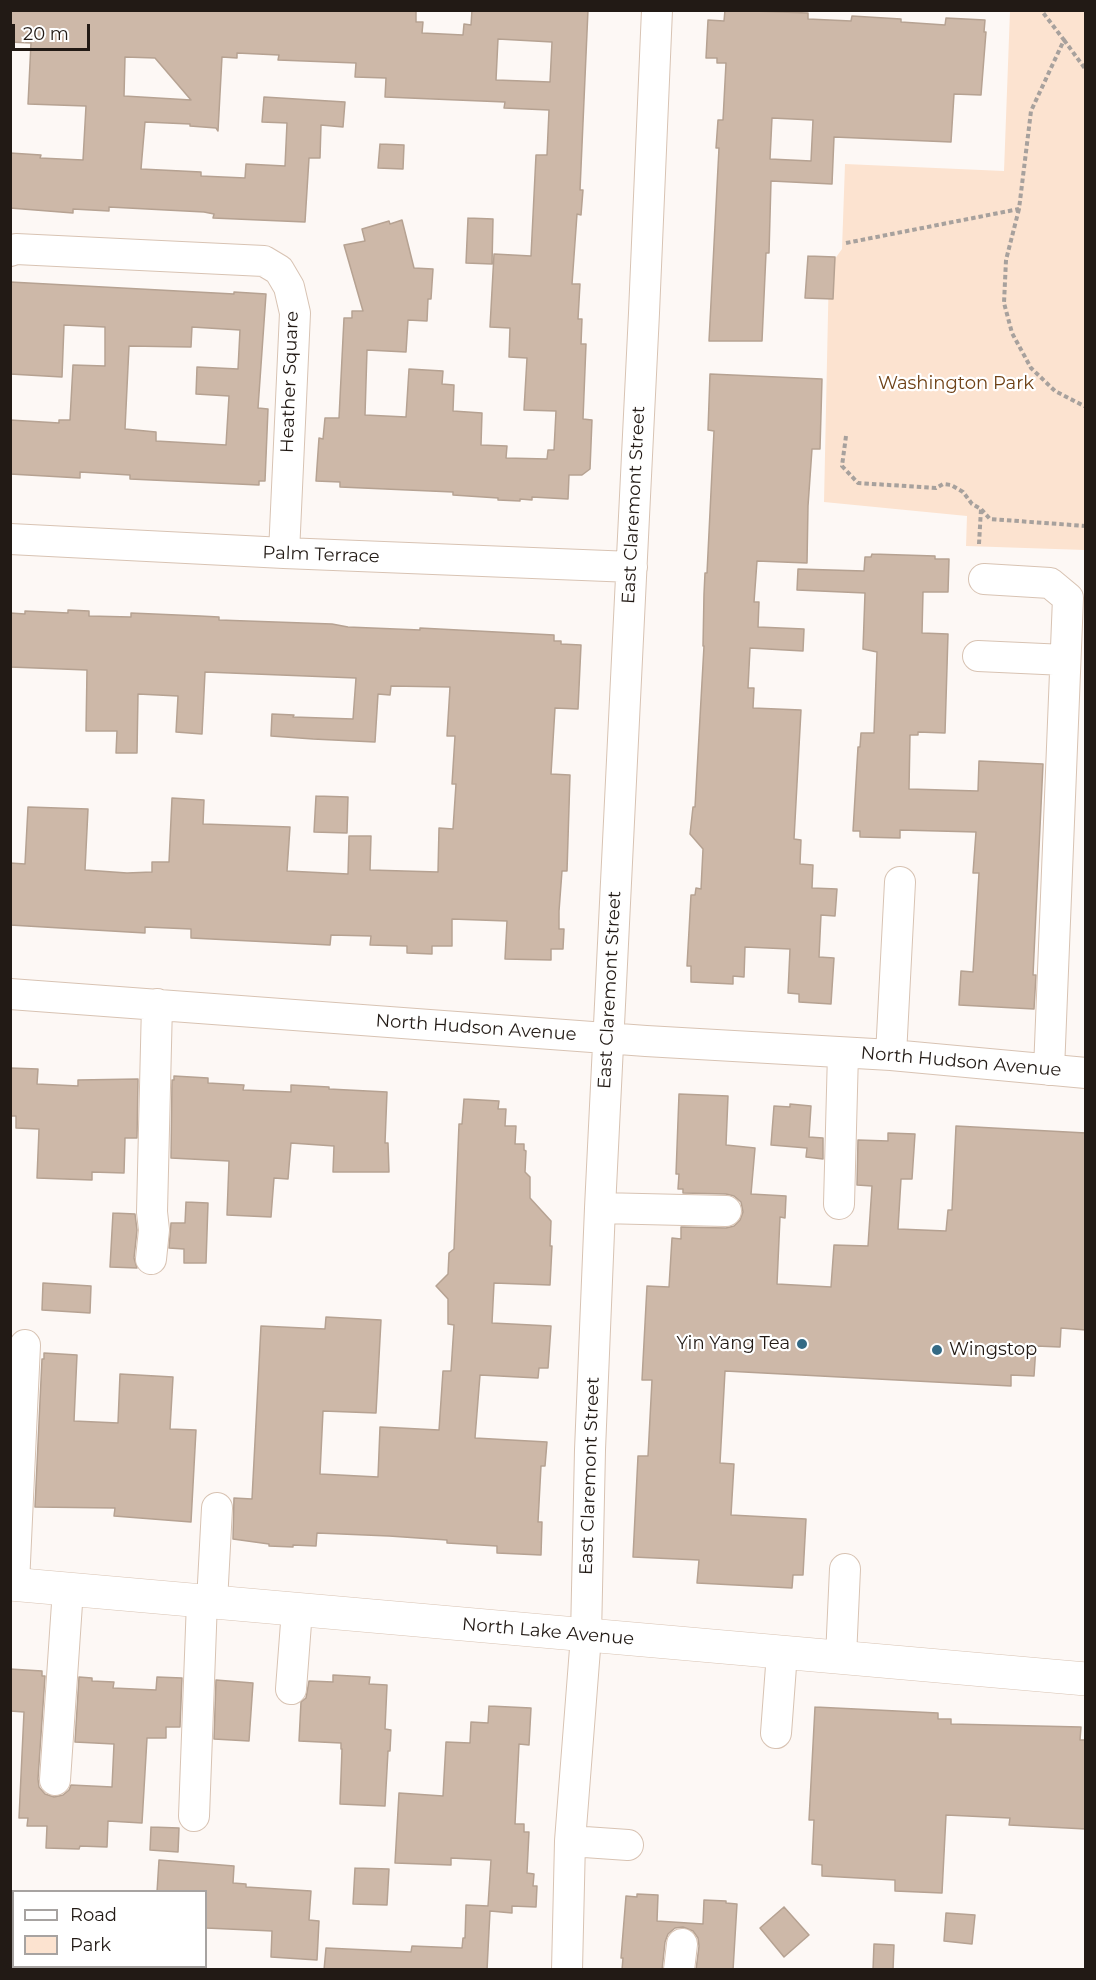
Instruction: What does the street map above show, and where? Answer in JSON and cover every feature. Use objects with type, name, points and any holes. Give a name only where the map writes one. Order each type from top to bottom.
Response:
[{"type":"main road","name":"North Lake Avenue","points":[[12,1584],[1086,1680]]},
{"type":"street","name":"East Claremont Street","points":[[567,1970],[570,1841],[586,1636],[590,1450],[600,1208],[657,10]]},
{"type":"street","name":"Heather Square","points":[[10,251],[15,249],[264,261],[279,270],[289,286],[295,313],[284,553]]},
{"type":"street","name":"Palm Terrace","points":[[10,539],[632,567]]},
{"type":"street","points":[[984,579],[1050,583],[1068,598],[1049,1070]]},
{"type":"street","points":[[978,656],[1065,660]]},
{"type":"street","points":[[891,1056],[900,882]]},
{"type":"street","name":"North Hudson Avenue","points":[[10,994],[608,1038],[891,1056],[1086,1073]]},
{"type":"street","points":[[151,1259],[154,1230],[152,1212],[157,1004]]},
{"type":"street","points":[[839,1204],[843,1053]]},
{"type":"street","points":[[600,1208],[726,1211]]},
{"type":"street","points":[[12,1584],[25,1345]]},
{"type":"street","points":[[194,1816],[207,1602],[217,1508]]},
{"type":"street","points":[[841,1657],[845,1569]]},
{"type":"street","points":[[55,1780],[68,1589]]},
{"type":"street","points":[[291,1689],[297,1610]]},
{"type":"street","points":[[776,1732],[782,1653]]},
{"type":"street","points":[[570,1841],[628,1845]]},
{"type":"path","points":[[1041,10],[1086,70]]},
{"type":"path","points":[[1064,40],[1030,111],[1018,209],[1006,260],[1004,303],[1012,333],[1031,368],[1055,391],[1086,407]]},
{"type":"path","points":[[846,243],[1018,209]]},
{"type":"path","points":[[846,436],[842,466],[858,483],[936,488],[943,484],[951,485],[963,492],[972,504],[981,509],[990,519],[1086,526]]},
{"type":"path","points":[[979,544],[981,509]]},
{"type":"green space","name":"Washington Park","points":[[1010,11],[1085,11],[1085,550],[966,546],[967,516],[824,502],[829,267],[842,249],[845,164],[1004,171]]},
{"type":"building","points":[[10,10],[416,10],[416,22],[423,22],[422,33],[463,35],[464,24],[471,25],[472,10],[588,10],[580,190],[583,190],[581,215],[577,214],[572,284],[580,284],[578,319],[582,319],[581,344],[586,344],[583,419],[592,420],[590,469],[582,475],[569,475],[568,499],[532,497],[532,500],[498,500],[498,498],[453,495],[453,492],[340,487],[340,482],[316,481],[319,438],[323,439],[325,418],[339,418],[344,318],[352,318],[352,311],[363,311],[344,245],[365,241],[362,229],[389,221],[390,224],[402,220],[414,268],[433,269],[431,299],[428,299],[427,321],[408,320],[406,352],[367,350],[365,415],[406,417],[409,369],[443,371],[442,384],[454,385],[453,411],[482,413],[481,445],[507,446],[506,458],[547,459],[548,450],[554,450],[556,411],[524,410],[527,358],[509,357],[510,328],[490,327],[494,254],[531,256],[536,155],[547,155],[549,110],[504,108],[505,102],[385,97],[386,78],[355,77],[356,63],[278,60],[279,55],[237,53],[237,58],[222,57],[218,131],[216,128],[190,126],[190,124],[145,122],[141,169],[201,172],[201,176],[245,178],[246,164],[285,166],[287,123],[262,122],[264,97],[345,102],[343,127],[321,125],[320,158],[309,158],[305,222],[213,218],[214,214],[204,212],[109,207],[109,211],[73,209],[73,213],[10,208],[10,153],[41,155],[40,158],[83,160],[86,106],[28,104],[31,43],[10,42]],"holes":[[[498,39],[552,42],[550,82],[496,80]],[[125,57],[155,58],[191,100],[124,96]]]},
{"type":"building","points":[[725,10],[808,13],[808,19],[851,21],[852,16],[945,25],[946,18],[985,20],[981,95],[954,94],[951,142],[834,137],[832,184],[771,181],[769,253],[766,253],[762,341],[709,341],[719,148],[716,148],[718,120],[723,120],[726,63],[717,63],[717,58],[706,58],[708,20],[724,21]],"holes":[[[772,118],[813,120],[811,161],[770,159]]]},
{"type":"building","points":[[380,144],[404,145],[403,169],[378,168]]},
{"type":"building","points":[[468,218],[493,219],[492,264],[466,263]]},
{"type":"building","points":[[808,256],[835,257],[833,299],[805,298]]},
{"type":"building","points":[[10,282],[266,294],[258,408],[268,409],[265,481],[259,481],[259,485],[130,479],[130,475],[80,472],[80,478],[10,474],[10,420],[59,423],[59,420],[70,420],[73,365],[105,366],[105,327],[64,325],[62,377],[10,374]],"holes":[[[192,327],[240,330],[238,369],[197,367],[196,394],[229,396],[226,445],[156,441],[156,432],[125,429],[129,346],[191,347]]]},
{"type":"building","points":[[710,374],[822,379],[820,449],[812,449],[807,563],[757,561],[754,602],[759,602],[758,627],[804,629],[803,651],[750,648],[748,688],[754,688],[753,708],[801,710],[794,839],[801,840],[800,864],[813,865],[812,888],[837,889],[835,916],[821,915],[819,957],[834,958],[831,1004],[799,1002],[799,994],[788,993],[790,949],[745,947],[744,977],[733,976],[733,984],[691,982],[691,966],[687,966],[691,895],[695,895],[696,888],[701,889],[703,849],[690,834],[693,807],[695,807],[704,646],[705,573],[707,573],[714,431],[708,430]]},
{"type":"building","points":[[872,554],[935,556],[935,559],[949,559],[948,592],[923,592],[922,633],[948,634],[945,733],[918,732],[918,735],[910,735],[909,789],[978,791],[979,761],[1043,764],[1033,975],[1036,975],[1034,1009],[959,1005],[961,971],[973,972],[979,873],[973,873],[976,832],[900,830],[900,838],[860,837],[860,831],[853,831],[858,747],[860,747],[861,733],[874,733],[877,652],[863,649],[865,593],[797,590],[798,569],[864,571],[865,557],[871,557]]},
{"type":"building","points":[[68,610],[89,611],[89,616],[131,617],[131,613],[219,617],[219,620],[332,624],[348,627],[554,635],[554,641],[561,641],[561,644],[581,645],[578,709],[555,708],[551,774],[570,775],[567,871],[562,871],[559,911],[559,929],[564,929],[563,949],[551,949],[551,960],[505,959],[507,921],[452,919],[452,946],[432,946],[432,954],[407,953],[407,946],[370,945],[371,936],[331,935],[330,945],[191,938],[191,929],[145,927],[145,933],[10,925],[10,863],[25,864],[28,807],[88,809],[85,870],[127,873],[152,872],[152,862],[169,862],[172,798],[204,800],[203,824],[290,827],[287,871],[348,874],[349,836],[371,836],[370,870],[438,872],[439,828],[453,829],[456,784],[452,784],[455,736],[447,736],[450,687],[391,686],[390,695],[378,694],[375,742],[313,739],[271,736],[272,714],[353,719],[356,678],[205,672],[202,734],[176,732],[178,696],[138,694],[137,753],[116,753],[117,731],[86,731],[87,670],[10,667],[10,613],[25,614],[25,611],[68,613]]},
{"type":"building","points":[[316,796],[348,797],[347,833],[314,832]]},
{"type":"building","points":[[10,1068],[38,1069],[37,1084],[78,1086],[78,1080],[138,1079],[137,1138],[125,1138],[124,1173],[92,1172],[92,1180],[37,1178],[39,1129],[16,1128],[16,1116],[10,1116]]},
{"type":"building","points":[[174,1076],[208,1078],[208,1083],[244,1085],[243,1090],[291,1092],[291,1085],[387,1092],[385,1143],[388,1143],[389,1172],[333,1172],[334,1146],[291,1143],[288,1179],[274,1178],[271,1217],[227,1215],[229,1161],[171,1158],[172,1080]]},
{"type":"building","points":[[679,1094],[728,1096],[726,1145],[755,1148],[751,1194],[786,1196],[785,1218],[780,1217],[777,1284],[831,1287],[834,1245],[868,1246],[872,1186],[857,1185],[858,1140],[888,1141],[888,1133],[915,1134],[912,1179],[901,1179],[898,1229],[946,1231],[948,1210],[952,1210],[956,1126],[1086,1133],[1086,1330],[1061,1328],[1060,1347],[1036,1346],[1034,1376],[1011,1375],[1011,1386],[725,1371],[720,1463],[734,1464],[731,1515],[806,1519],[803,1575],[793,1575],[792,1588],[697,1583],[699,1560],[633,1557],[638,1456],[648,1456],[652,1380],[642,1380],[647,1286],[669,1287],[672,1238],[681,1239],[681,1227],[726,1228],[734,1226],[740,1220],[743,1212],[741,1202],[734,1196],[683,1193],[683,1189],[678,1189],[679,1174],[676,1174]]},
{"type":"building","points":[[464,1099],[499,1101],[498,1109],[506,1109],[505,1126],[516,1126],[515,1144],[524,1144],[526,1151],[525,1172],[530,1177],[530,1198],[551,1221],[550,1285],[494,1283],[492,1323],[551,1326],[548,1368],[539,1368],[538,1378],[480,1375],[475,1438],[547,1442],[545,1466],[541,1466],[538,1522],[542,1522],[541,1555],[497,1553],[497,1546],[389,1536],[317,1533],[316,1546],[293,1545],[293,1547],[269,1546],[269,1544],[233,1539],[234,1498],[252,1499],[261,1326],[325,1329],[326,1317],[381,1320],[376,1413],[323,1411],[320,1474],[378,1477],[380,1427],[439,1430],[443,1371],[451,1371],[454,1325],[448,1324],[448,1299],[436,1286],[448,1274],[449,1253],[454,1249],[459,1124],[462,1124]]},
{"type":"building","points":[[790,1104],[811,1106],[809,1137],[823,1138],[823,1159],[806,1157],[807,1148],[771,1145],[774,1106],[790,1107]]},
{"type":"building","points":[[186,1202],[208,1203],[206,1263],[184,1263],[184,1249],[169,1248],[171,1223],[185,1223]]},
{"type":"building","points":[[113,1213],[135,1214],[137,1230],[134,1258],[137,1268],[110,1267]]},
{"type":"building","points":[[43,1283],[91,1286],[90,1313],[42,1310]]},
{"type":"building","points":[[44,1353],[77,1355],[74,1421],[118,1423],[120,1374],[173,1377],[170,1429],[196,1430],[191,1522],[114,1516],[115,1508],[35,1507]]},
{"type":"building","points":[[10,1669],[42,1671],[42,1676],[45,1676],[38,1779],[39,1787],[45,1794],[54,1797],[63,1795],[71,1785],[112,1787],[114,1744],[75,1742],[79,1677],[92,1678],[92,1681],[114,1682],[113,1688],[156,1690],[157,1677],[182,1678],[180,1727],[166,1727],[166,1738],[147,1738],[142,1823],[108,1821],[107,1847],[46,1848],[47,1826],[27,1826],[28,1818],[19,1818],[24,1712],[10,1711]]},
{"type":"building","points":[[333,1675],[370,1677],[369,1684],[387,1685],[385,1729],[391,1730],[385,1806],[340,1804],[341,1743],[299,1741],[301,1702],[306,1698],[309,1681],[333,1682]]},
{"type":"building","points":[[216,1680],[253,1683],[249,1741],[214,1739]]},
{"type":"building","points":[[489,1706],[531,1708],[529,1745],[519,1744],[515,1824],[524,1824],[524,1832],[529,1832],[527,1873],[534,1874],[533,1886],[537,1886],[536,1907],[512,1906],[512,1913],[490,1911],[487,1970],[324,1970],[326,1948],[411,1952],[412,1946],[462,1948],[463,1938],[465,1938],[466,1905],[488,1906],[491,1860],[451,1858],[451,1865],[395,1863],[399,1793],[443,1796],[446,1742],[470,1743],[471,1722],[488,1723]]},
{"type":"building","points":[[815,1707],[938,1713],[938,1719],[951,1719],[951,1724],[1081,1727],[1080,1740],[1086,1740],[1086,1829],[1009,1825],[1010,1818],[946,1815],[942,1893],[895,1891],[895,1880],[822,1876],[822,1865],[812,1864],[814,1820],[809,1820]]},
{"type":"building","points":[[151,1827],[179,1828],[178,1852],[150,1850]]},
{"type":"building","points":[[159,1860],[234,1866],[233,1883],[246,1884],[246,1887],[311,1891],[309,1920],[319,1921],[317,1960],[271,1957],[272,1931],[207,1928],[207,1890],[157,1890]]},
{"type":"building","points":[[355,1868],[389,1869],[387,1905],[353,1904]]},
{"type":"building","points":[[637,1894],[658,1895],[657,1921],[703,1924],[704,1900],[737,1904],[733,1970],[696,1970],[698,1938],[693,1931],[683,1927],[675,1928],[668,1934],[662,1970],[622,1970],[626,1896],[637,1897]]},
{"type":"building","points":[[784,1907],[809,1935],[784,1957],[760,1928]]},
{"type":"building","points":[[946,1913],[975,1915],[972,1944],[944,1941]]},
{"type":"building","points":[[874,1944],[894,1945],[893,1970],[873,1970]]},
{"type":"place","name":"Yin Yang Tea","points":[[802,1344]]},
{"type":"place","name":"Wingstop","points":[[937,1350]]}]
